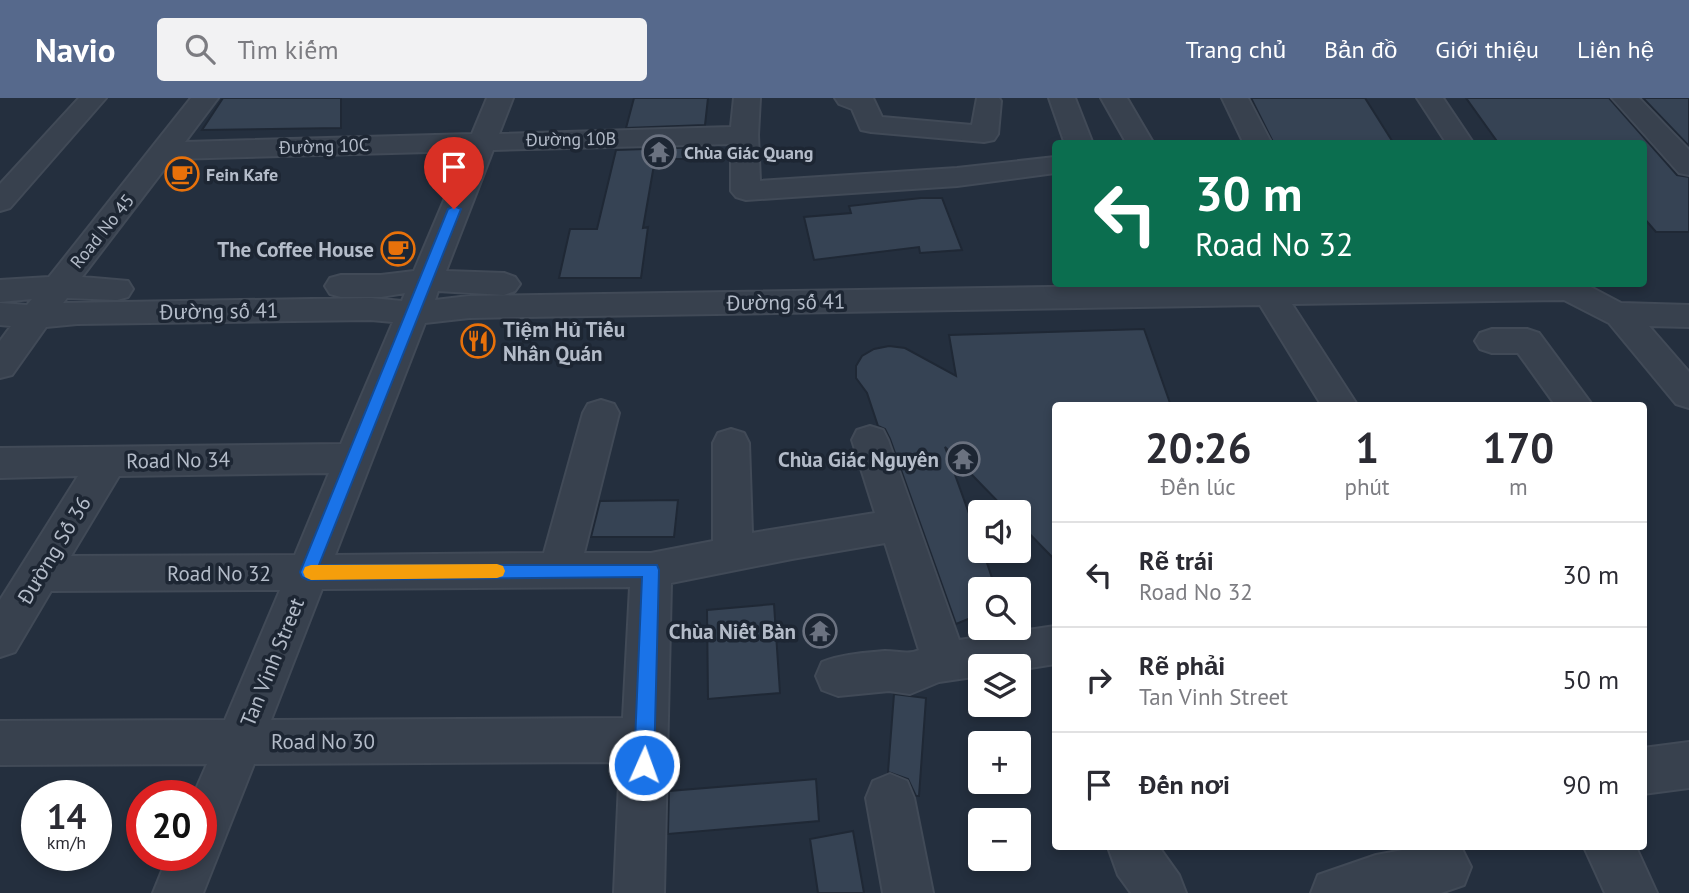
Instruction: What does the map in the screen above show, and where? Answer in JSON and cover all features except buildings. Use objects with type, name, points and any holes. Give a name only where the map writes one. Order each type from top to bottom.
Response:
[{"type":"street","points":[[0,202],[93,98]]},
{"type":"street","name":"Road No 45","points":[[0,366],[205,98]]},
{"type":"street","name":"Tan Vinh Street","points":[[217,797],[500,98]]},
{"type":"street","points":[[747,98],[744,135],[746,191],[957,177],[1052,166]]},
{"type":"street","points":[[848,98],[864,103],[871,124],[917,120],[984,134],[988,101]]},
{"type":"street","points":[[1062,98],[1078,140]]},
{"type":"street","points":[[1114,98],[1139,140]]},
{"type":"street","points":[[1235,98],[1256,140]]},
{"type":"street","points":[[1430,98],[1458,140]]},
{"type":"street","points":[[1625,98],[1689,167]]},
{"type":"street","points":[[917,120],[957,177]]},
{"type":"street","name":"Đường 10B","points":[[482,141],[744,135]]},
{"type":"street","name":"Đường 10C","points":[[166,151],[482,141]]},
{"type":"street","name":"Đường số 41","points":[[0,314],[37,317],[77,313],[371,309],[477,284],[1052,277]]},
{"type":"street","name":"Đường số 41","points":[[0,291],[58,287],[94,289],[381,286],[469,307],[1459,292],[1536,287]]},
{"type":"street","points":[[1570,287],[1615,314],[1676,315],[1689,336]]},
{"type":"street","points":[[1459,292],[1500,353],[1527,341],[1572,402]]},
{"type":"street","points":[[1269,294],[1337,402]]},
{"type":"street","points":[[1620,315],[1689,395]]},
{"type":"street","points":[[559,571],[601,413]]},
{"type":"street","points":[[870,440],[942,651],[936,663]]},
{"type":"street","points":[[731,443],[733,553]]},
{"type":"street","name":"Road No 34","points":[[0,463],[355,458]]},
{"type":"street","name":"Đường Số 36","points":[[0,638],[108,461]]},
{"type":"street","name":"Road No 32","points":[[39,574],[651,570],[899,525]]},
{"type":"street","points":[[639,893],[651,570]]},
{"type":"street","points":[[838,676],[889,671],[910,674],[936,663],[1052,645]]},
{"type":"street","name":"Road No 30","points":[[0,743],[645,740]]},
{"type":"street","points":[[1647,770],[1689,765]]},
{"type":"street","points":[[890,799],[908,893]]},
{"type":"street","points":[[1134,850],[1161,893]]},
{"type":"street","points":[[1336,893],[1376,880],[1446,867],[1430,850]]},
{"type":"street","points":[[1610,850],[1632,893]]},
{"type":"street","points":[[178,893],[187,871]]},
{"type":"slow traffic","points":[[311,572],[497,571]]},
{"type":"place","name":"Chùa Giác Quang","points":[[659,152]]},
{"type":"place","name":"Fein Kafe","points":[[182,174]]},
{"type":"place","name":"The Coffee House","points":[[398,249]]},
{"type":"place","name":"Tiệm Hủ Tiếu Nhân Quán","points":[[478,341]]},
{"type":"place","name":"Chùa Giác Nguyên","points":[[963,459]]},
{"type":"place","name":"Chùa Niết Bàn","points":[[820,631]]},
{"type":"route","points":[[454,209],[308,572],[651,570],[644,765]]}]
